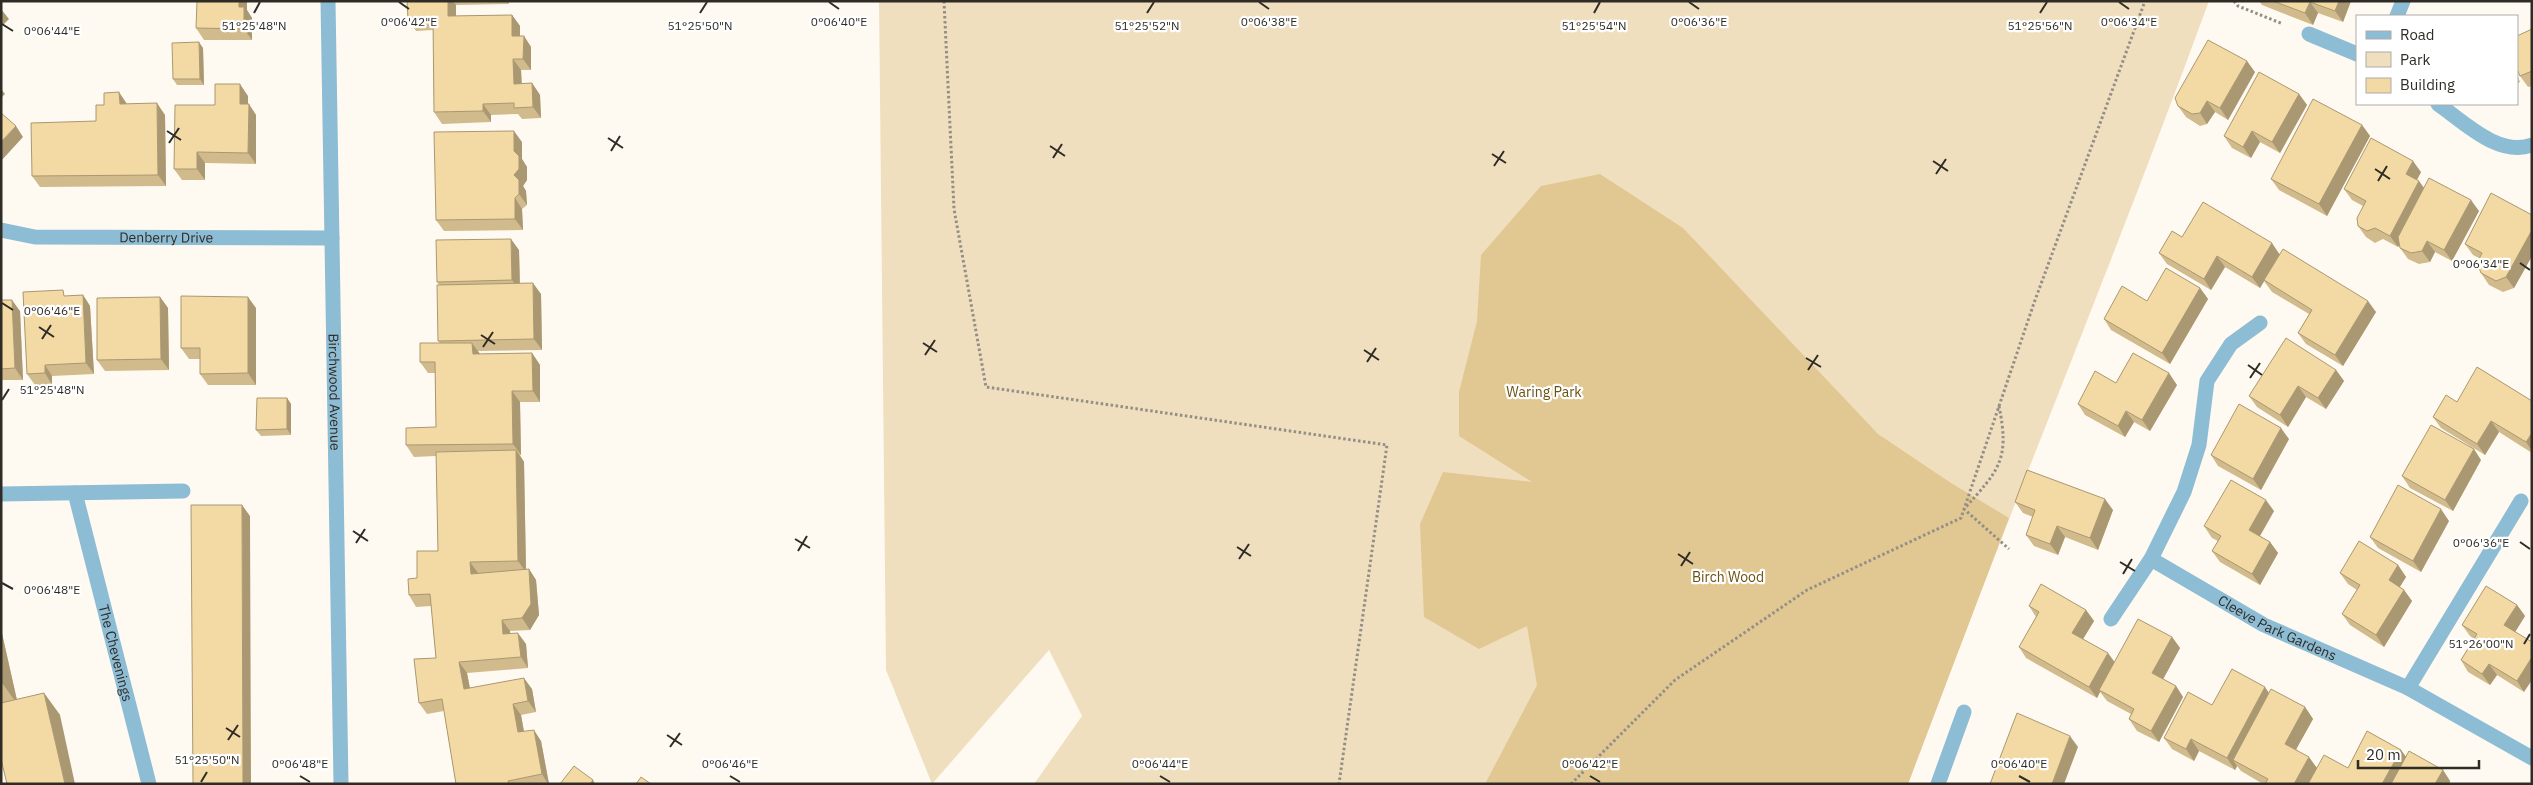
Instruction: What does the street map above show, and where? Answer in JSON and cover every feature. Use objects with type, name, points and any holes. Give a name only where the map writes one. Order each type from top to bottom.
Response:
[{"type":"street","name":"Birchwood Avenue","points":[[328,1],[341,784]]},
{"type":"street","points":[[2397,15],[2403,1]]},
{"type":"street","points":[[2308,34],[2356,54]]},
{"type":"street","points":[[2439,105],[2497,145],[2521,149],[2532,145]]},
{"type":"street","name":"Denberry Drive","points":[[1,230],[35,238],[332,238]]},
{"type":"street","points":[[2111,619],[2151,559],[2184,492],[2199,445],[2207,380],[2231,344],[2260,323]]},
{"type":"street","points":[[1,494],[183,491]]},
{"type":"street","name":"The Chevenings","points":[[74,493],[149,784]]},
{"type":"street","points":[[2408,688],[2521,501]]},
{"type":"street","name":"Cleeve Park Gardens","points":[[2151,559],[2264,625],[2408,688],[2532,758]]},
{"type":"street","points":[[1938,784],[1964,712]]},
{"type":"path","points":[[944,1],[954,209],[986,387],[1387,445],[1339,784]]},
{"type":"path","points":[[1571,784],[1675,680],[1807,590],[1961,518],[2034,303],[2145,1]]},
{"type":"path","points":[[2234,1],[2238,6],[2308,34]]},
{"type":"path","points":[[1964,509],[1990,481],[2004,453],[2005,432],[1999,405]]},
{"type":"path","points":[[1964,509],[2009,549]]},
{"type":"green space","name":"Waring Park","points":[[879,1],[2209,1],[1908,784],[1034,784],[1082,716],[1049,650],[932,784],[886,670]]},
{"type":"green space","name":"Birch Wood","points":[[1600,174],[1683,228],[1878,434],[1951,483],[2009,518],[1908,784],[1485,784],[1537,685],[1527,626],[1479,649],[1424,617],[1420,524],[1443,472],[1532,482],[1459,436],[1459,392],[1477,321],[1481,255],[1541,186]]},
{"type":"building","points":[[197,1],[239,1],[239,7],[244,7],[244,29],[196,28]]},
{"type":"building","points":[[407,1],[448,1],[448,16],[512,15],[512,36],[524,36],[523,59],[513,59],[514,84],[532,83],[533,107],[514,108],[514,103],[483,104],[483,111],[434,112],[433,19],[408,19]]},
{"type":"building","points":[[2273,1],[2339,1],[2335,11],[2310,2],[2305,13]]},
{"type":"building","points":[[2532,29],[2532,71],[2520,76],[2518,71],[2518,36]]},
{"type":"building","points":[[2208,40],[2247,61],[2220,108],[2207,101],[2200,113],[2192,114],[2178,106],[2175,98]]},
{"type":"building","points":[[199,42],[200,79],[173,79],[172,43]]},
{"type":"building","points":[[2259,72],[2299,94],[2272,142],[2252,131],[2243,147],[2224,136]]},
{"type":"building","points":[[215,84],[240,84],[240,104],[249,104],[248,153],[197,152],[197,169],[174,169],[175,105],[215,105]]},
{"type":"building","points":[[119,92],[120,104],[157,103],[158,175],[32,176],[31,123],[96,121],[96,105],[104,105],[104,93]]},
{"type":"building","points":[[2313,99],[2362,125],[2319,204],[2271,179]]},
{"type":"building","points":[[1,113],[16,126],[1,142]]},
{"type":"building","points":[[514,131],[514,151],[519,156],[519,169],[514,175],[519,180],[519,194],[515,198],[515,219],[436,220],[434,132]]},
{"type":"building","points":[[2371,138],[2413,161],[2406,174],[2419,181],[2390,236],[2375,228],[2367,231],[2358,226],[2357,218],[2366,201],[2344,189]]},
{"type":"building","points":[[2429,178],[2471,200],[2444,250],[2427,241],[2422,251],[2411,253],[2400,248],[2398,237]]},
{"type":"building","points":[[2491,193],[2532,215],[2532,230],[2506,277],[2496,281],[2481,273],[2477,263],[2482,253],[2465,244]]},
{"type":"building","points":[[2203,202],[2272,243],[2252,277],[2217,256],[2204,279],[2159,253],[2172,231],[2182,237]]},
{"type":"building","points":[[511,239],[512,280],[437,282],[436,240]]},
{"type":"building","points":[[2283,249],[2368,301],[2335,355],[2298,333],[2312,310],[2264,280]]},
{"type":"building","points":[[2166,268],[2200,288],[2162,353],[2104,319],[2122,286],[2147,301]]},
{"type":"building","points":[[533,283],[534,339],[438,341],[437,285]]},
{"type":"building","points":[[63,290],[64,296],[83,295],[86,363],[45,365],[45,373],[27,374],[23,292]]},
{"type":"building","points":[[181,296],[248,297],[248,373],[200,374],[200,348],[181,348]]},
{"type":"building","points":[[160,297],[161,359],[97,360],[97,298]]},
{"type":"building","points":[[1,300],[12,300],[15,368],[1,369]]},
{"type":"building","points":[[2286,338],[2336,370],[2318,398],[2298,386],[2280,415],[2249,396]]},
{"type":"building","points":[[420,343],[472,343],[473,354],[532,353],[533,391],[512,391],[513,444],[406,445],[406,428],[436,427],[435,362],[420,362]]},
{"type":"building","points":[[2133,353],[2169,373],[2142,420],[2126,411],[2118,426],[2078,404],[2095,371],[2116,383]]},
{"type":"building","points":[[2477,367],[2532,401],[2532,433],[2526,442],[2491,421],[2477,444],[2433,417],[2446,395],[2457,402]]},
{"type":"building","points":[[257,398],[287,398],[287,429],[256,430]]},
{"type":"building","points":[[2239,404],[2281,428],[2253,479],[2211,455]]},
{"type":"building","points":[[2431,425],[2474,449],[2445,500],[2402,476]]},
{"type":"building","points":[[516,450],[518,561],[470,562],[471,574],[529,569],[531,604],[522,618],[502,620],[503,634],[518,633],[521,657],[459,662],[464,689],[524,678],[528,701],[513,704],[518,732],[534,730],[542,774],[508,781],[509,784],[456,784],[442,699],[419,703],[414,659],[436,658],[430,594],[409,595],[408,579],[417,578],[417,551],[438,551],[436,452]]},
{"type":"building","points":[[2027,470],[2105,499],[2090,538],[2057,526],[2050,544],[2026,535],[2035,510],[2015,502]]},
{"type":"building","points":[[2231,480],[2266,500],[2249,530],[2270,542],[2252,574],[2212,551],[2221,536],[2204,526]]},
{"type":"building","points":[[2398,485],[2441,509],[2413,561],[2370,537]]},
{"type":"building","points":[[191,505],[242,505],[243,784],[193,784]]},
{"type":"building","points":[[2359,541],[2398,565],[2389,580],[2404,590],[2376,635],[2342,614],[2360,585],[2340,573]]},
{"type":"building","points":[[2041,584],[2086,610],[2072,633],[2108,653],[2089,687],[2019,647],[2039,612],[2029,606]]},
{"type":"building","points":[[2486,586],[2517,605],[2504,625],[2532,642],[2532,657],[2517,681],[2489,664],[2482,674],[2461,660],[2477,634],[2462,625]]},
{"type":"building","points":[[2138,619],[2172,637],[2152,673],[2176,686],[2151,731],[2129,719],[2134,709],[2099,690]]},
{"type":"building","points":[[2232,669],[2265,687],[2227,758],[2191,739],[2186,749],[2164,738],[2188,692],[2212,705]]},
{"type":"building","points":[[2271,689],[2305,707],[2285,744],[2309,757],[2294,784],[2265,784],[2268,779],[2233,760]]},
{"type":"building","points":[[44,693],[65,784],[7,784],[1,759],[1,703]]},
{"type":"building","points":[[2017,713],[2070,736],[2052,784],[1990,784]]},
{"type":"building","points":[[2367,731],[2401,750],[2382,784],[2308,784],[2324,755],[2348,768]]},
{"type":"building","points":[[2409,751],[2443,770],[2435,784],[2391,784]]},
{"type":"building","points":[[574,766],[593,780],[590,784],[560,784]]},
{"type":"building","points":[[641,777],[651,784],[636,784]]}]
